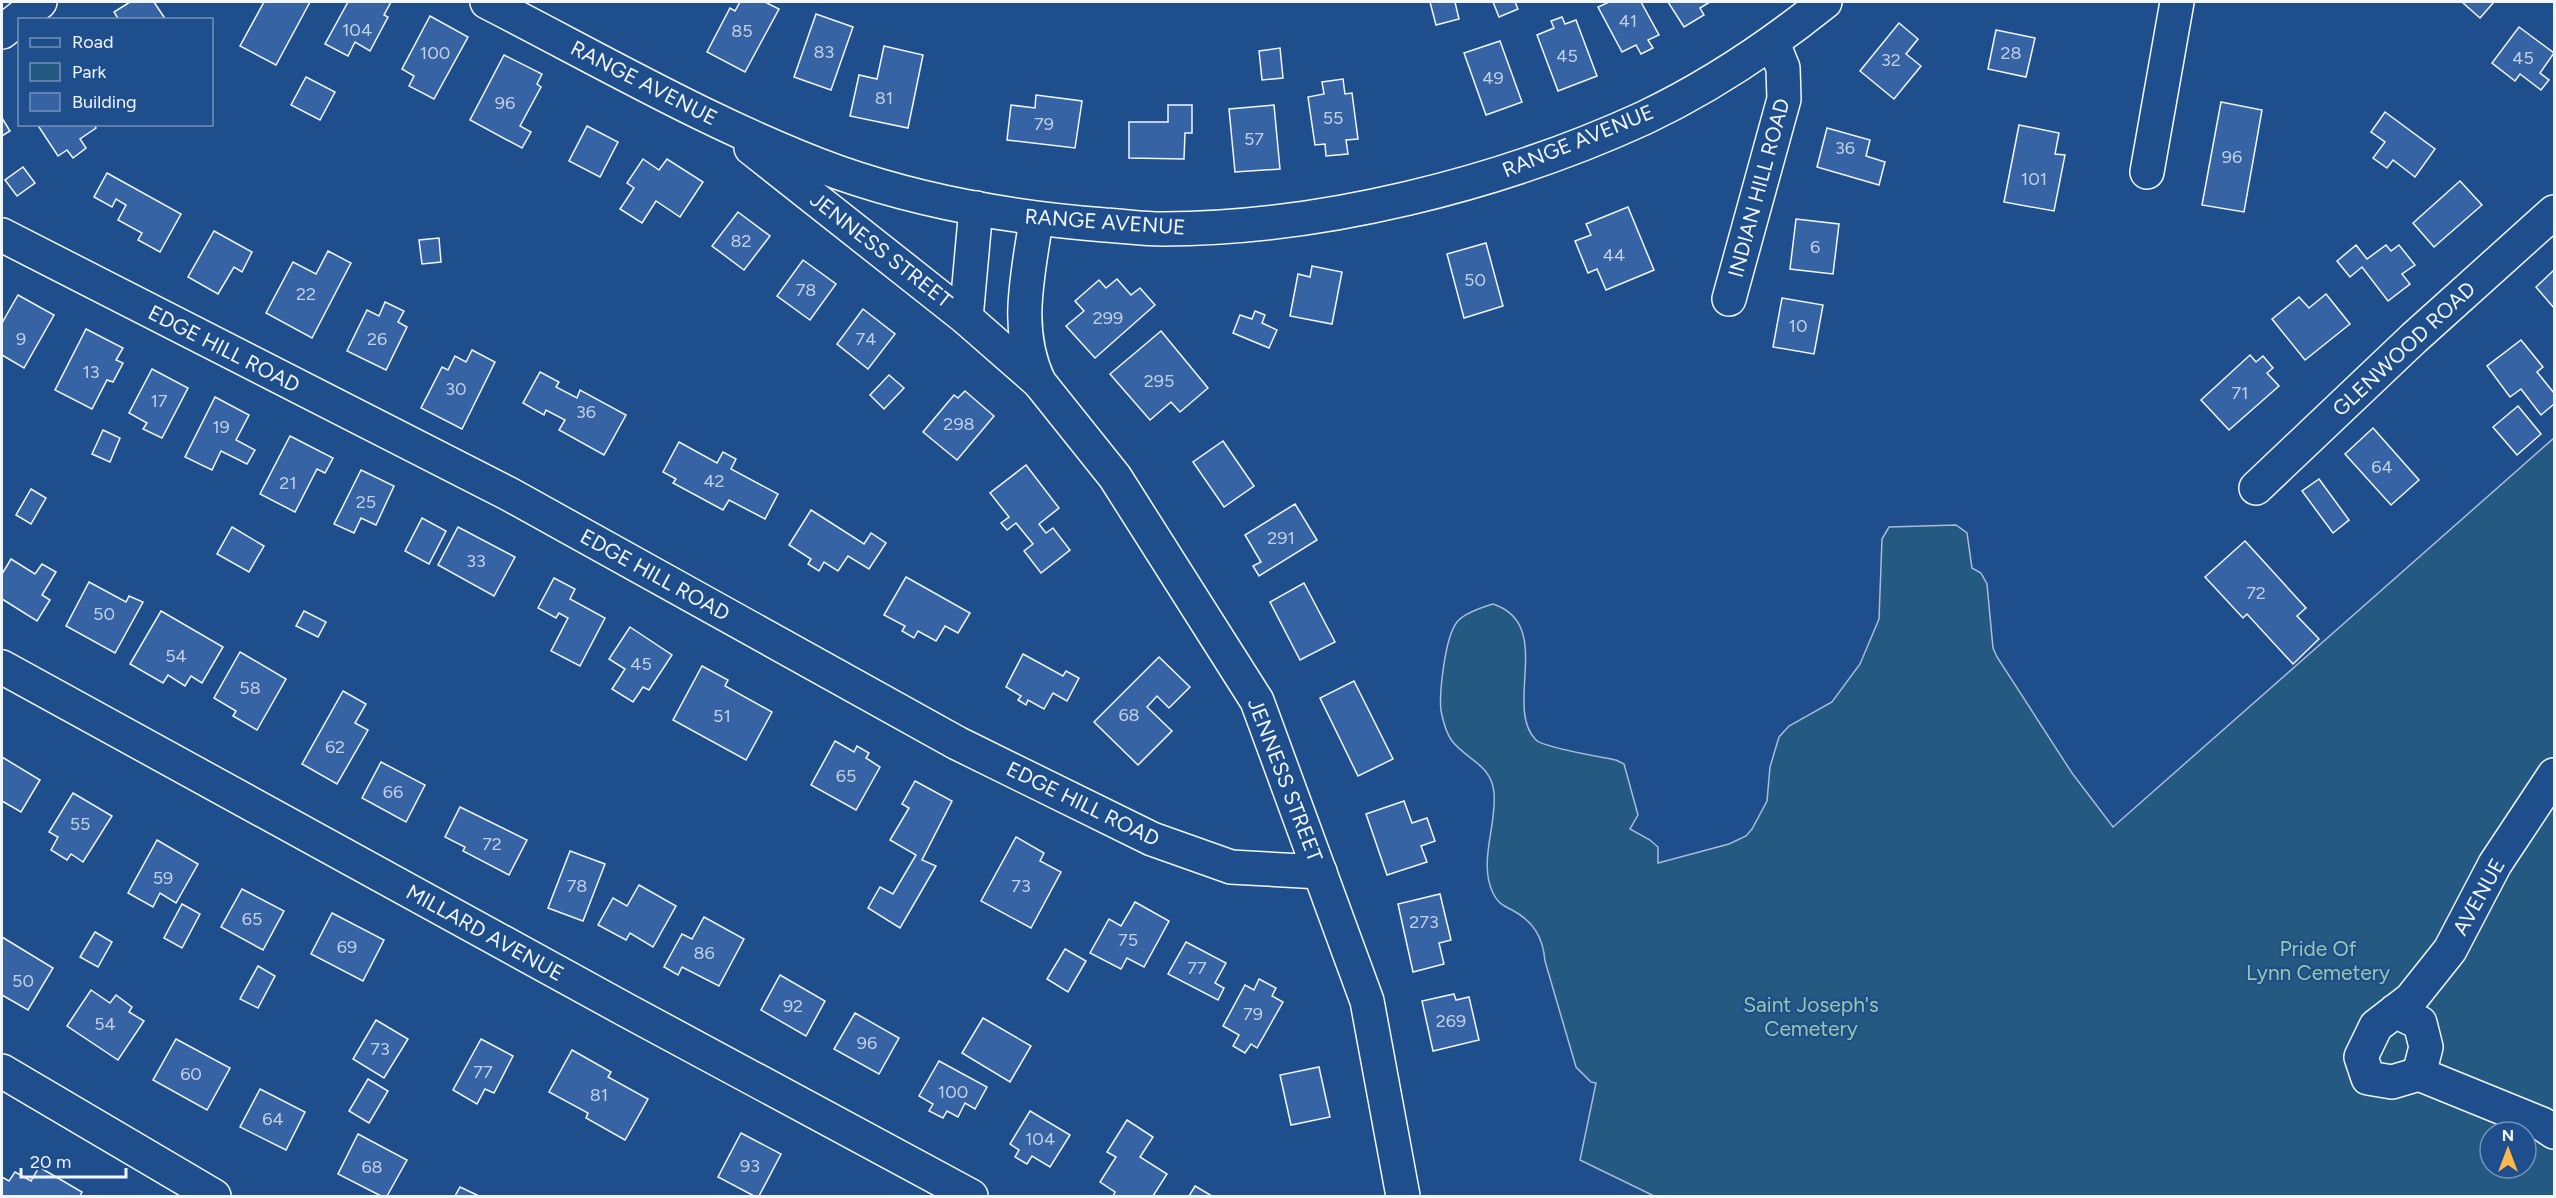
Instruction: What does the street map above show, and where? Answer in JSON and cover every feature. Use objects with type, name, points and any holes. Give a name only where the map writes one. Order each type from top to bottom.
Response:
[{"type":"street","points":[[20,18],[40,2]]},
{"type":"street","name":"RANGE AVENUE","points":[[487,2],[719,123],[838,172],[935,200],[1036,220],[1161,229],[1285,221],[1387,202],[1504,172],[1644,117],[1733,69],[1773,43],[1825,2]]},
{"type":"street","points":[[2147,172],[2177,2]]},
{"type":"street","points":[[2,32],[18,19]]},
{"type":"street","name":"INDIAN HILL ROAD","points":[[1729,300],[1784,99],[1783,68],[1773,43]]},
{"type":"street","name":"JENNESS STREET","points":[[719,123],[966,318],[1039,382],[1115,477],[1257,701],[1367,1001],[1403,1197]]},
{"type":"street","points":[[966,318],[976,208]]},
{"type":"street","name":"GLENWOOD ROAD","points":[[2256,488],[2414,338],[2554,212]]},
{"type":"street","name":"JENNESS STREET","points":[[1036,220],[1023,319],[1030,362],[1039,382]]},
{"type":"street","name":"EDGE HILL ROAD","points":[[2,235],[509,494],[957,743],[1152,839],[1231,867],[1320,872]]},
{"type":"street","name":"MILLARD AVENUE","points":[[2,667],[971,1197]]},
{"type":"street","name":"AVENUE","points":[[2419,1074],[2392,1082],[2368,1078],[2361,1057],[2376,1026],[2410,999],[2450,950],[2495,864],[2554,775]]},
{"type":"street","points":[[2395,1011],[2420,1023],[2426,1047],[2419,1074],[2542,1124],[2554,1132]]},
{"type":"street","points":[[2,1071],[214,1197]]},
{"type":"green space","points":[[2554,438],[2554,1196],[1654,1196],[1580,1160],[1596,1083],[1591,1082],[1576,1067],[1542,944],[1536,931],[1526,919],[1503,905],[1493,893],[1487,869],[1494,793],[1489,776],[1484,769],[1458,748],[1446,731],[1441,711],[1441,692],[1446,652],[1453,629],[1464,616],[1493,604],[1511,614],[1521,629],[1525,647],[1524,708],[1527,726],[1536,740],[1541,743],[1616,760],[1624,764],[1638,815],[1630,829],[1658,847],[1658,863],[1729,844],[1746,836],[1752,829],[1767,801],[1770,767],[1779,737],[1789,726],[1832,702],[1860,664],[1879,619],[1882,539],[1889,527],[1956,525],[1967,533],[1972,568],[1981,573],[1987,584],[1993,648],[1997,657],[2072,773],[2113,827]]},
{"type":"building","points":[[130,2],[154,2],[165,18],[118,18],[114,12]]},
{"type":"building","points":[[264,2],[310,2],[276,65],[240,46]]},
{"type":"building","points":[[348,2],[391,2],[384,15],[388,17],[370,51],[355,42],[348,56],[325,44]]},
{"type":"building","points":[[740,2],[765,2],[779,9],[745,72],[707,52],[730,8],[735,11]]},
{"type":"building","points":[[1430,2],[1455,2],[1459,19],[1436,25]]},
{"type":"building","points":[[1493,2],[1515,2],[1518,9],[1499,17]]},
{"type":"building","points":[[1609,2],[1641,2],[1659,35],[1648,40],[1653,48],[1641,54],[1636,45],[1622,52],[1598,7]]},
{"type":"building","points":[[1668,2],[1710,2],[1700,8],[1704,15],[1684,27]]},
{"type":"building","points":[[2462,2],[2494,2],[2480,18]]},
{"type":"building","points":[[816,14],[853,27],[831,90],[794,77]]},
{"type":"building","points":[[430,16],[468,37],[434,99],[409,86],[414,76],[402,69]]},
{"type":"building","points":[[1562,17],[1565,24],[1576,20],[1597,76],[1558,91],[1537,35],[1554,28],[1551,21]]},
{"type":"building","points":[[1899,23],[1918,39],[1906,54],[1921,66],[1894,99],[1860,71]]},
{"type":"building","points":[[2519,27],[2554,53],[2540,73],[2549,80],[2541,90],[2520,74],[2515,81],[2492,63]]},
{"type":"building","points":[[1996,30],[2035,38],[2026,77],[1988,69]]},
{"type":"building","points":[[1500,41],[1522,102],[1486,115],[1464,53]]},
{"type":"building","points":[[884,46],[923,55],[908,128],[850,116],[859,75],[877,79]]},
{"type":"building","points":[[1280,48],[1283,78],[1262,80],[1259,51]]},
{"type":"building","points":[[504,55],[542,74],[537,84],[541,87],[520,126],[531,132],[522,148],[470,120]]},
{"type":"building","points":[[306,77],[335,92],[320,120],[291,105]]},
{"type":"building","points":[[1343,79],[1345,94],[1352,93],[1358,139],[1346,140],[1348,154],[1326,156],[1325,144],[1315,145],[1308,97],[1324,94],[1322,82]]},
{"type":"building","points":[[1036,95],[1082,101],[1075,148],[1007,140],[1011,105],[1035,108]]},
{"type":"building","points":[[2221,102],[2262,110],[2244,212],[2202,205]]},
{"type":"building","points":[[1168,105],[1192,105],[1192,133],[1185,133],[1184,159],[1129,158],[1129,122],[1168,122]]},
{"type":"building","points":[[1274,105],[1280,169],[1235,172],[1229,109]]},
{"type":"building","points":[[2385,112],[2435,149],[2415,177],[2393,160],[2387,168],[2373,158],[2385,142],[2371,132]]},
{"type":"building","points":[[2,118],[10,131],[2,136]]},
{"type":"building","points":[[2019,125],[2059,133],[2055,154],[2065,155],[2054,211],[2004,202]]},
{"type":"building","points":[[38,126],[95,126],[96,128],[80,139],[86,148],[73,158],[67,150],[58,156]]},
{"type":"building","points":[[587,126],[618,142],[600,177],[569,161]]},
{"type":"building","points":[[1827,128],[1870,140],[1866,156],[1885,162],[1879,185],[1817,167]]},
{"type":"building","points":[[643,159],[659,170],[667,159],[703,182],[680,217],[656,201],[642,223],[620,209],[634,188],[627,183]]},
{"type":"building","points":[[23,167],[35,183],[17,196],[5,180]]},
{"type":"building","points":[[107,173],[181,214],[160,252],[138,240],[142,233],[118,220],[126,205],[116,199],[112,207],[94,197]]},
{"type":"building","points":[[2460,181],[2482,205],[2434,247],[2413,223]]},
{"type":"building","points":[[1628,207],[1654,270],[1606,290],[1597,269],[1588,273],[1575,241],[1591,235],[1586,224]]},
{"type":"building","points":[[738,212],[770,236],[744,270],[712,246]]},
{"type":"building","points":[[1796,219],[1839,224],[1833,274],[1790,269]]},
{"type":"building","points":[[214,231],[252,252],[242,272],[234,267],[218,294],[188,277]]},
{"type":"building","points":[[439,238],[441,262],[422,264],[419,240]]},
{"type":"building","points":[[1486,243],[1503,306],[1464,318],[1447,254]]},
{"type":"building","points":[[2356,245],[2367,259],[2386,245],[2391,251],[2399,245],[2415,265],[2402,274],[2410,284],[2388,301],[2362,267],[2350,277],[2337,261]]},
{"type":"building","points":[[328,251],[351,263],[312,338],[266,313],[293,262],[316,274]]},
{"type":"building","points":[[803,260],[836,284],[810,320],[777,296]]},
{"type":"building","points":[[1312,266],[1342,272],[1332,324],[1290,316],[1298,274],[1310,277]]},
{"type":"building","points":[[2554,270],[2554,308],[2536,287]]},
{"type":"building","points":[[1117,279],[1131,295],[1140,288],[1155,305],[1095,358],[1066,326],[1084,311],[1075,301],[1099,280],[1106,288]]},
{"type":"building","points":[[2326,294],[2350,324],[2305,360],[2272,319],[2299,297],[2309,308]]},
{"type":"building","points":[[18,295],[54,315],[24,368],[2,355],[2,323]]},
{"type":"building","points":[[1782,298],[1823,305],[1814,354],[1773,347]]},
{"type":"building","points":[[385,302],[404,311],[398,322],[407,327],[386,370],[347,351],[367,310],[379,316]]},
{"type":"building","points":[[863,309],[895,334],[868,369],[837,344]]},
{"type":"building","points":[[1255,311],[1265,315],[1262,323],[1277,330],[1269,348],[1233,333],[1240,315],[1252,319]]},
{"type":"building","points":[[86,329],[123,348],[116,360],[123,363],[113,382],[107,380],[92,409],[55,390]]},
{"type":"building","points":[[1161,331],[1208,388],[1180,412],[1171,402],[1150,420],[1110,374]]},
{"type":"building","points":[[2521,340],[2543,367],[2537,372],[2554,393],[2554,404],[2541,415],[2521,389],[2510,397],[2487,366]]},
{"type":"building","points":[[472,350],[495,362],[462,429],[421,408],[442,367],[448,370],[455,356],[466,362]]},
{"type":"building","points":[[2250,355],[2256,362],[2263,356],[2273,368],[2267,373],[2279,386],[2229,430],[2201,400]]},
{"type":"building","points":[[152,369],[188,388],[162,438],[143,429],[147,423],[129,413]]},
{"type":"building","points":[[540,372],[559,382],[556,387],[577,398],[580,390],[626,415],[604,455],[559,430],[565,420],[546,410],[544,415],[523,403]]},
{"type":"building","points":[[889,375],[904,388],[884,409],[870,395]]},
{"type":"building","points":[[965,391],[994,416],[957,460],[923,432],[954,395],[958,398]]},
{"type":"building","points":[[215,397],[249,415],[236,440],[255,450],[247,464],[221,451],[212,470],[185,457]]},
{"type":"building","points":[[2518,406],[2541,434],[2517,455],[2493,427]]},
{"type":"building","points":[[2373,428],[2419,480],[2391,505],[2345,454]]},
{"type":"building","points":[[103,430],[120,438],[110,462],[92,454]]},
{"type":"building","points":[[290,436],[333,458],[325,473],[317,469],[295,512],[260,494]]},
{"type":"building","points":[[1223,441],[1254,486],[1224,507],[1193,462]]},
{"type":"building","points":[[679,442],[717,463],[723,452],[736,459],[731,469],[778,494],[765,519],[729,500],[723,510],[673,483],[676,479],[663,472]]},
{"type":"building","points":[[1026,465],[1059,508],[1039,524],[1046,533],[1053,528],[1070,550],[1041,573],[1024,551],[1033,544],[1016,523],[1007,530],[1001,523],[1009,517],[990,493]]},
{"type":"building","points":[[361,470],[394,486],[376,525],[361,518],[354,533],[334,524]]},
{"type":"building","points":[[2319,479],[2349,520],[2333,533],[2302,491]]},
{"type":"building","points":[[31,489],[46,498],[31,524],[16,515]]},
{"type":"building","points":[[1295,504],[1317,540],[1259,576],[1253,566],[1261,562],[1245,535]]},
{"type":"building","points":[[811,510],[864,544],[871,533],[886,543],[869,569],[848,556],[838,571],[824,562],[819,571],[808,564],[811,559],[789,545]]},
{"type":"building","points":[[422,518],[446,531],[429,564],[405,551]]},
{"type":"building","points":[[232,527],[264,546],[249,572],[217,554]]},
{"type":"building","points":[[458,527],[515,557],[494,596],[438,565]]},
{"type":"building","points":[[2245,541],[2306,608],[2297,616],[2319,639],[2293,664],[2247,614],[2243,618],[2205,577]]},
{"type":"building","points":[[11,559],[35,574],[42,564],[56,572],[42,595],[50,600],[37,621],[2,599],[2,574]]},
{"type":"building","points":[[906,577],[970,613],[958,633],[945,626],[936,641],[918,631],[914,638],[902,631],[905,626],[884,615]]},
{"type":"building","points":[[554,578],[575,589],[570,599],[605,618],[580,666],[551,651],[568,618],[559,613],[556,618],[538,608]]},
{"type":"building","points":[[89,582],[126,602],[129,596],[143,602],[115,653],[66,626]]},
{"type":"building","points":[[1304,583],[1335,642],[1300,660],[1270,602]]},
{"type":"building","points":[[161,611],[223,647],[202,683],[191,676],[185,686],[168,675],[163,683],[130,664]]},
{"type":"building","points":[[304,611],[326,622],[318,637],[296,626]]},
{"type":"building","points":[[630,627],[672,655],[649,690],[643,687],[633,702],[612,689],[625,669],[609,659]]},
{"type":"building","points":[[240,652],[286,679],[257,730],[233,716],[236,711],[214,698]]},
{"type":"building","points":[[1023,654],[1063,676],[1066,671],[1079,678],[1067,701],[1053,693],[1044,709],[1028,700],[1026,705],[1018,700],[1021,696],[1006,687]]},
{"type":"building","points":[[1159,657],[1190,687],[1169,708],[1157,696],[1147,707],[1172,731],[1138,765],[1094,722]]},
{"type":"building","points":[[702,666],[728,680],[725,686],[772,712],[746,760],[673,720]]},
{"type":"building","points":[[1354,681],[1393,759],[1358,776],[1320,698]]},
{"type":"building","points":[[343,691],[366,704],[355,723],[368,730],[337,784],[302,764]]},
{"type":"building","points":[[835,741],[854,752],[857,746],[869,753],[866,758],[880,767],[856,810],[811,785]]},
{"type":"building","points":[[2,757],[40,780],[21,812],[2,801]]},
{"type":"building","points":[[381,762],[425,785],[406,822],[362,798]]},
{"type":"building","points":[[915,781],[952,801],[922,860],[936,866],[900,928],[868,908],[880,887],[893,894],[916,855],[890,840],[909,808],[902,804]]},
{"type":"building","points":[[73,793],[112,816],[83,862],[71,854],[67,860],[51,850],[58,837],[49,832]]},
{"type":"building","points":[[1404,801],[1412,823],[1427,818],[1435,841],[1421,846],[1427,862],[1387,875],[1366,814]]},
{"type":"building","points":[[460,807],[527,840],[509,875],[463,851],[465,847],[445,837]]},
{"type":"building","points":[[1016,837],[1044,853],[1040,861],[1061,872],[1031,928],[981,901]]},
{"type":"building","points":[[157,840],[198,864],[176,903],[160,893],[153,907],[128,893]]},
{"type":"building","points":[[570,851],[605,864],[583,921],[548,908]]},
{"type":"building","points":[[639,885],[676,906],[653,947],[630,933],[626,940],[598,925],[613,898],[627,906]]},
{"type":"building","points":[[242,889],[284,911],[263,950],[221,927]]},
{"type":"building","points":[[1440,894],[1451,940],[1439,943],[1444,964],[1413,972],[1398,904]]},
{"type":"building","points":[[1135,902],[1169,921],[1144,967],[1127,958],[1121,969],[1090,953],[1109,919],[1121,926]]},
{"type":"building","points":[[182,904],[200,914],[182,948],[164,938]]},
{"type":"building","points":[[332,913],[384,940],[363,981],[311,954]]},
{"type":"building","points":[[704,917],[744,939],[719,986],[682,967],[678,975],[664,967],[682,934],[692,939]]},
{"type":"building","points":[[95,932],[112,942],[98,967],[80,957]]},
{"type":"building","points":[[2,937],[53,968],[28,1010],[2,995]]},
{"type":"building","points":[[1186,942],[1226,963],[1215,983],[1224,988],[1218,1000],[1168,974]]},
{"type":"building","points":[[1065,949],[1086,961],[1068,992],[1047,979]]},
{"type":"building","points":[[258,966],[275,976],[258,1008],[240,999]]},
{"type":"building","points":[[780,975],[825,1001],[806,1036],[761,1010]]},
{"type":"building","points":[[1259,979],[1276,988],[1272,996],[1283,1002],[1257,1048],[1251,1044],[1245,1053],[1233,1046],[1239,1035],[1223,1026],[1245,985],[1254,990]]},
{"type":"building","points":[[91,990],[110,1003],[116,995],[132,1007],[129,1012],[144,1021],[118,1060],[67,1026]]},
{"type":"building","points":[[1454,994],[1456,1000],[1469,997],[1479,1040],[1433,1051],[1422,1001]]},
{"type":"building","points":[[855,1013],[899,1038],[879,1074],[834,1049]]},
{"type":"building","points":[[983,1018],[1031,1046],[1010,1082],[962,1053]]},
{"type":"building","points":[[376,1020],[408,1039],[384,1078],[353,1059]]},
{"type":"building","points":[[176,1039],[230,1068],[207,1110],[153,1080]]},
{"type":"building","points":[[481,1039],[513,1056],[494,1093],[485,1089],[477,1104],[453,1090]]},
{"type":"building","points":[[572,1050],[611,1072],[608,1077],[648,1099],[625,1140],[586,1118],[588,1113],[549,1092]]},
{"type":"building","points":[[939,1061],[987,1087],[975,1109],[965,1103],[958,1117],[947,1111],[943,1118],[929,1111],[933,1104],[919,1096]]},
{"type":"building","points":[[1319,1067],[1330,1117],[1291,1125],[1280,1075]]},
{"type":"building","points":[[368,1079],[388,1091],[369,1123],[349,1111]]},
{"type":"building","points":[[260,1089],[305,1112],[286,1150],[240,1127]]},
{"type":"building","points":[[1030,1111],[1070,1135],[1050,1167],[1032,1156],[1027,1164],[1015,1157],[1019,1150],[1010,1144]]},
{"type":"building","points":[[1127,1120],[1153,1137],[1140,1157],[1167,1174],[1153,1196],[1113,1196],[1115,1192],[1100,1182],[1116,1157],[1107,1152]]},
{"type":"building","points":[[741,1133],[781,1154],[759,1196],[754,1196],[718,1177]]},
{"type":"building","points":[[358,1134],[407,1160],[387,1196],[381,1196],[338,1174]]},
{"type":"building","points":[[39,1167],[82,1192],[80,1196],[2,1196],[2,1177],[9,1181],[15,1172],[31,1181]]},
{"type":"building","points":[[1195,1186],[1212,1196],[1189,1196]]},
{"type":"building","points":[[460,1187],[479,1196],[455,1196]]},
{"type":"park label","name":"Pride Of Lynn Cemetery","points":[[2318,961]]},
{"type":"park label","name":"Saint Joseph's Cemetery","points":[[1811,1017]]}]
